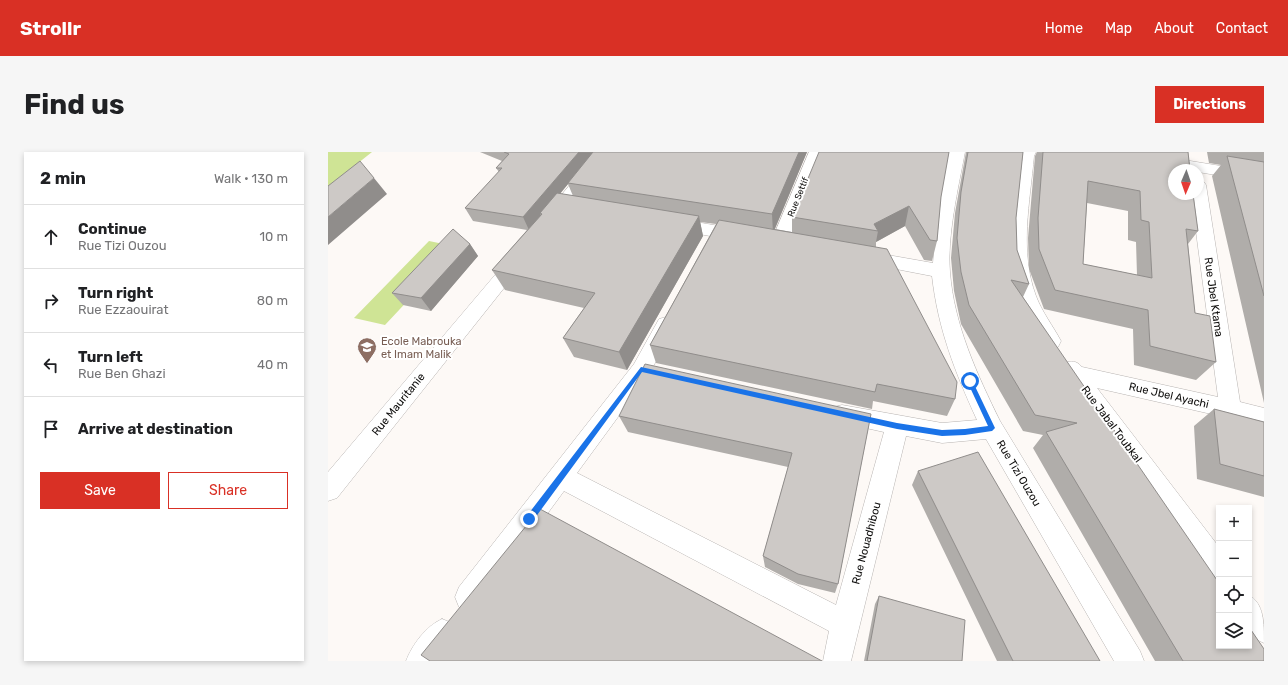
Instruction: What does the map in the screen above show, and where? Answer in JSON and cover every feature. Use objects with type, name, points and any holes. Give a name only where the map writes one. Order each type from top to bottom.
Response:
[{"type":"street","name":"Rue Mauritanie","points":[[328,490],[536,237],[569,207],[605,152]]},
{"type":"street","name":"Rue Settif","points":[[716,231],[775,241],[817,152]]},
{"type":"street","name":"Rue Tizi Ouzou","points":[[957,152],[945,217],[941,271],[945,306],[952,331],[970,381],[992,428],[1130,661]]},
{"type":"street","name":"Rue Jabal Toubkal","points":[[1028,152],[1026,156],[1018,238],[1019,269],[1035,314],[1074,374],[1216,565]]},
{"type":"street","points":[[1108,152],[1195,163],[1264,178]]},
{"type":"street","name":"Rue Jbel Ktama","points":[[1200,200],[1230,408]]},
{"type":"street","points":[[654,221],[716,231],[705,252]]},
{"type":"street","points":[[849,254],[941,271]]},
{"type":"street","points":[[420,661],[641,370],[674,307]]},
{"type":"street","points":[[641,370],[664,375]]},
{"type":"street","name":"Rue Jbel Ayachi","points":[[1074,374],[1230,408],[1264,417]]},
{"type":"street","points":[[820,409],[897,426],[942,433],[965,432],[992,428]]},
{"type":"street","name":"Rue Nouadhibou","points":[[838,661],[845,624],[897,426]]},
{"type":"street","points":[[560,477],[845,624]]},
{"type":"street","points":[[1252,613],[1264,630]]},
{"type":"green space","points":[[328,152],[372,152],[328,187]]},
{"type":"green space","points":[[429,241],[458,247],[385,325],[354,318]]},
{"type":"building","points":[[504,152],[579,152],[523,217],[465,208],[502,168],[496,168],[509,154]]},
{"type":"building","points":[[593,152],[799,152],[772,214],[568,183]]},
{"type":"building","points":[[819,152],[949,152],[941,197],[937,241],[930,240],[909,206],[874,224],[878,231],[792,217]]},
{"type":"building","points":[[968,152],[1023,152],[1016,218],[1017,250],[1029,284],[1011,280],[1216,579],[1216,649],[1252,649],[1252,631],[1264,649],[1264,661],[1183,661],[1046,432],[1077,423],[1035,415],[969,305],[961,272],[957,238],[961,192]]},
{"type":"building","points":[[1043,152],[1188,152],[1189,164],[1168,164],[1168,200],[1194,200],[1198,231],[1186,229],[1195,313],[1210,316],[1216,362],[1150,346],[1148,310],[1055,290],[1039,249],[1038,218]],"holes":[[[1088,181],[1140,191],[1141,220],[1149,222],[1152,278],[1083,264]]]},
{"type":"building","points":[[1227,156],[1264,162],[1264,296]]},
{"type":"building","points":[[360,161],[374,178],[328,217],[328,186]]},
{"type":"building","points":[[557,193],[699,216],[619,352],[563,338],[595,293],[492,270],[542,214],[540,213]]},
{"type":"building","points":[[719,220],[887,249],[957,382],[955,399],[877,384],[875,392],[650,345]]},
{"type":"building","points":[[453,229],[470,244],[421,298],[392,293]]},
{"type":"building","points":[[645,364],[871,414],[838,584],[798,574],[763,556],[792,453],[619,416]]},
{"type":"building","points":[[1214,409],[1264,422],[1264,476],[1220,464]]},
{"type":"building","points":[[978,452],[1100,661],[1013,661],[918,471]]},
{"type":"building","points":[[540,509],[822,661],[430,661],[421,655]]},
{"type":"building","points":[[879,596],[965,620],[962,661],[867,661]]},
{"type":"place","name":"Ecole Mabrouka et Imam Malik","points":[[367,364]]},
{"type":"route","points":[[529,519],[641,370],[897,426],[942,433],[965,432],[992,428],[970,381]]}]
